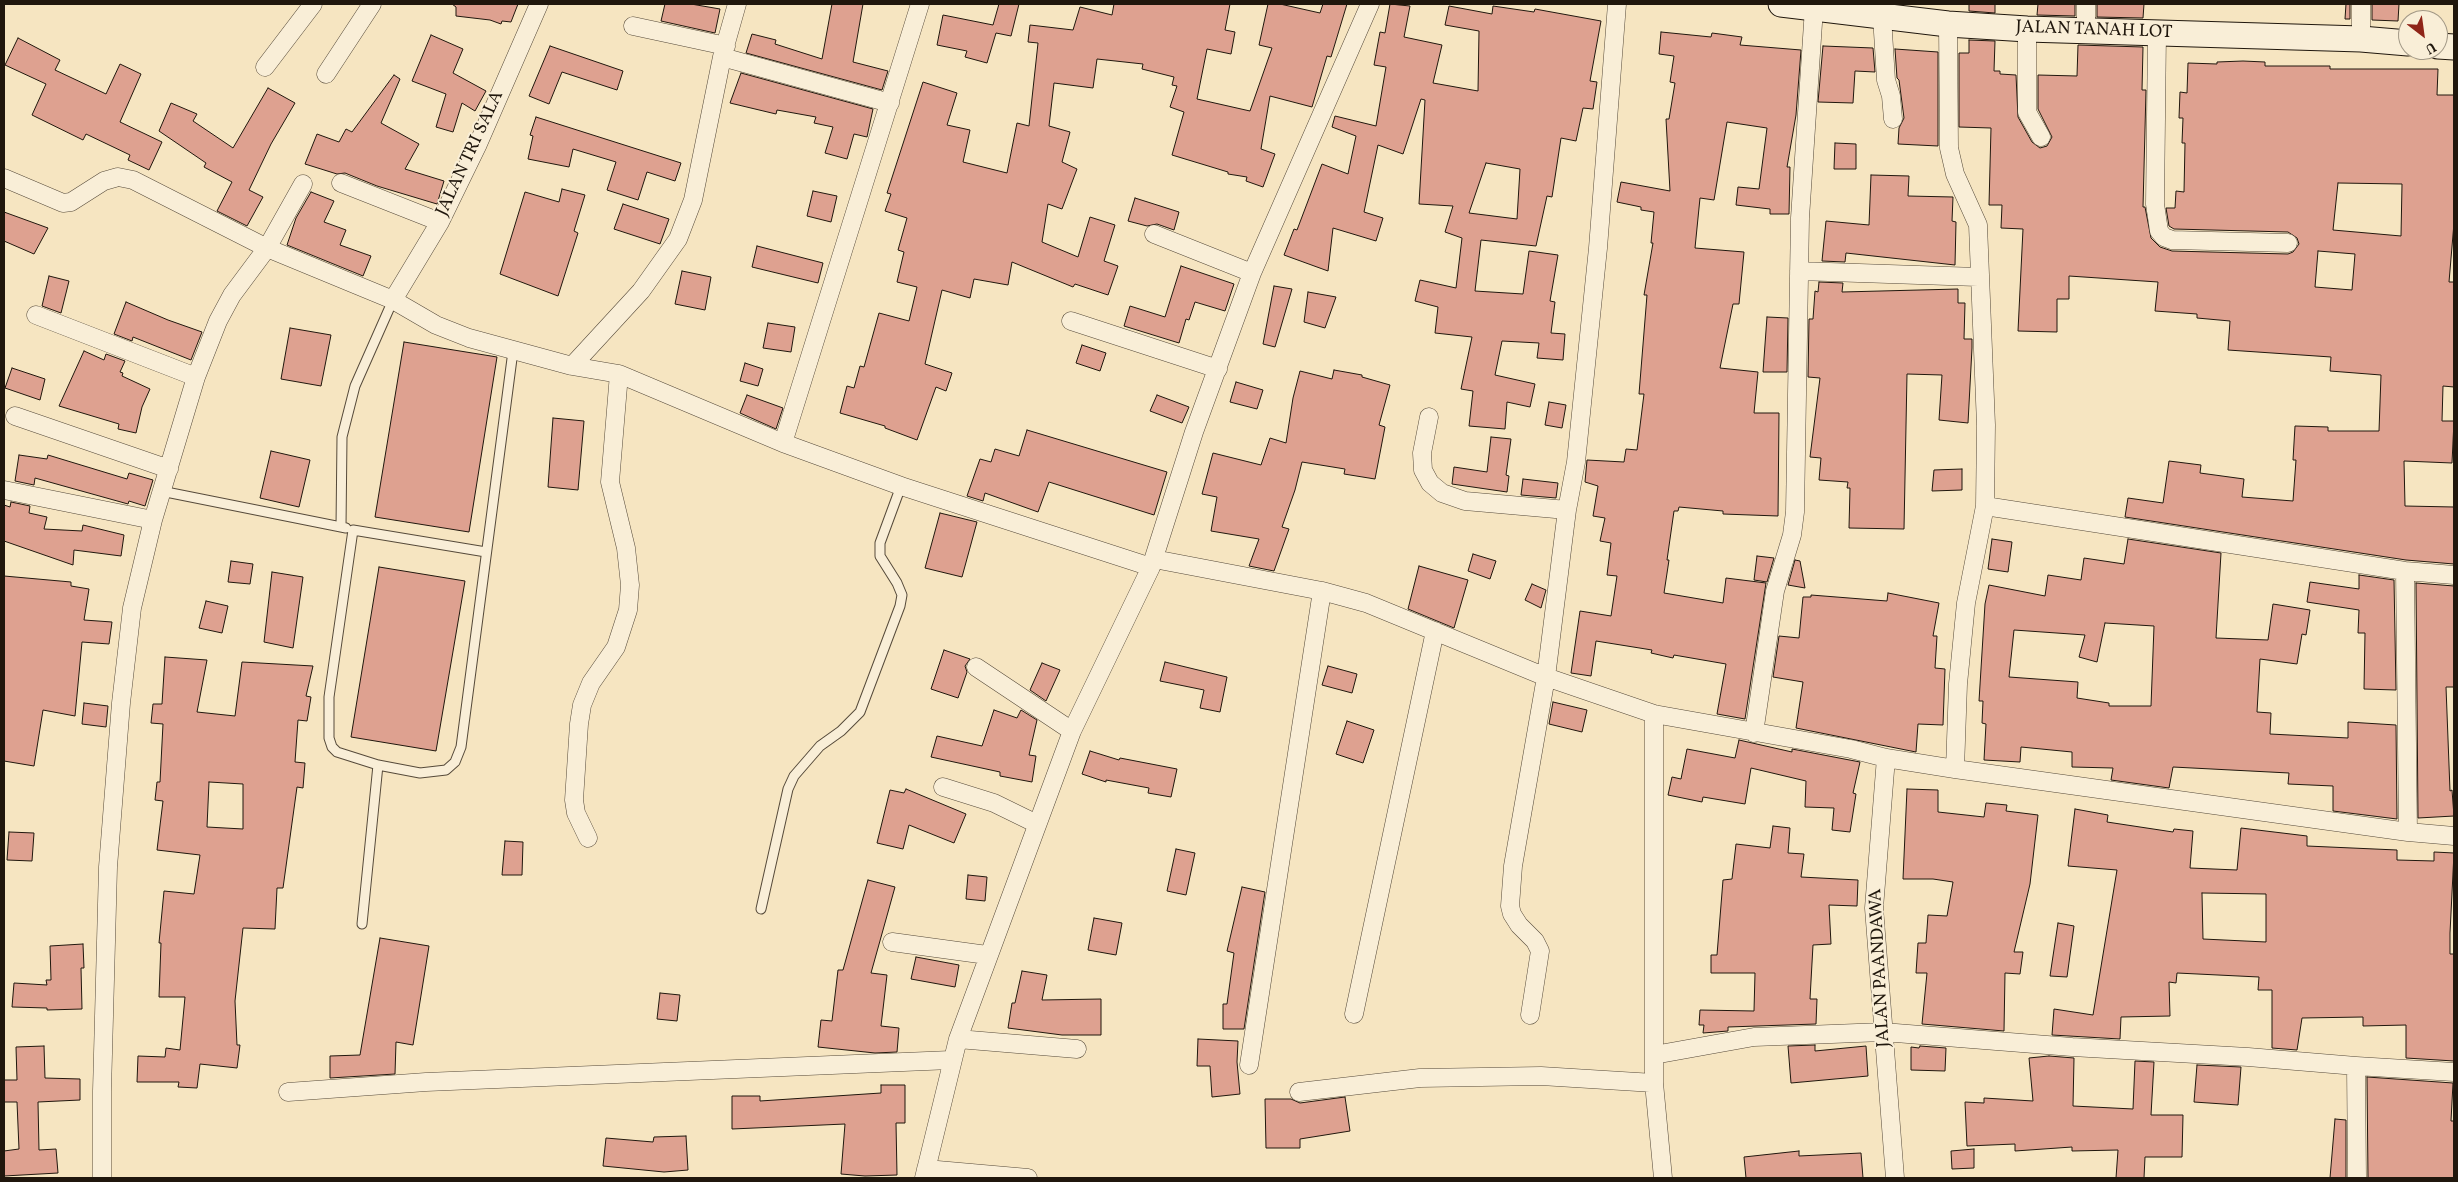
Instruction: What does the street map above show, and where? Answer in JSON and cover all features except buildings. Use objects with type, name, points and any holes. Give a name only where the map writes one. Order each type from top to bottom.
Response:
[{"type":"main road","name":"JALAN TANAH LOT","points":[[1801,5],[1948,24],[2027,29],[2361,39],[2398,42]]},
{"type":"street","points":[[265,67],[313,4]]},
{"type":"street","points":[[326,74],[372,4]]},
{"type":"street","name":"JALAN TRI SALA","points":[[393,300],[440,222],[478,144],[540,4]]},
{"type":"street","points":[[572,366],[642,291],[678,239],[692,200],[724,52],[738,4]]},
{"type":"street","points":[[783,443],[920,4]]},
{"type":"street","points":[[1028,1178],[925,1174],[951,1060],[987,955],[1072,731],[1153,563],[1194,432],[1252,273],[1370,4]]},
{"type":"street","points":[[1530,1015],[1540,950],[1535,941],[1519,925],[1510,906],[1513,866],[1546,677],[1566,510],[1576,462],[1598,248],[1617,4]]},
{"type":"street","points":[[2086,4],[2086,31]]},
{"type":"street","points":[[2361,4],[2361,39]]},
{"type":"street","points":[[1754,733],[1775,591],[1792,535],[1795,512],[1800,218],[1801,5]]},
{"type":"street","points":[[1882,16],[1886,80],[1891,96],[1893,119]]},
{"type":"street","points":[[1948,24],[1949,148],[1955,174],[1978,224],[1978,277],[1986,426],[1985,506],[1966,603],[1958,684],[1955,769]]},
{"type":"street","points":[[633,26],[890,103]]},
{"type":"street","points":[[2027,29],[2027,112],[2041,137]]},
{"type":"street","points":[[2157,33],[2155,204],[2159,231],[2164,237],[2172,240],[2288,243]]},
{"type":"street","points":[[4,178],[63,203],[72,202],[104,181],[118,177],[133,180],[267,248],[393,300],[436,325],[513,351],[572,366],[619,374],[783,443],[901,486],[1153,563],[1322,592],[1366,603],[1546,677],[1654,714],[1851,749],[1886,758],[1955,769],[2408,832],[2454,836]]},
{"type":"street","points":[[341,183],[440,222]]},
{"type":"street","points":[[102,1178],[102,1091],[108,866],[121,703],[132,608],[161,492],[196,377],[218,321],[246,274],[267,248],[303,184]]},
{"type":"street","points":[[1154,234],[1252,273]]},
{"type":"street","points":[[1799,271],[1978,277]]},
{"type":"street","points":[[36,315],[196,377]]},
{"type":"street","points":[[1071,321],[1218,369]]},
{"type":"street","points":[[588,838],[578,818],[574,800],[580,715],[592,683],[616,647],[628,610],[630,585],[626,548],[610,482],[619,374]]},
{"type":"street","points":[[15,416],[169,469]]},
{"type":"street","points":[[1429,417],[1422,453],[1423,470],[1430,483],[1442,493],[1465,501],[1566,510]]},
{"type":"street","points":[[4,490],[153,520]]},
{"type":"street","points":[[1985,506],[2406,571],[2454,575]]},
{"type":"street","points":[[2406,571],[2408,832]]},
{"type":"street","points":[[1249,1065],[1322,592]]},
{"type":"street","points":[[1354,1014],[1435,631]]},
{"type":"street","points":[[976,667],[1072,731]]},
{"type":"street","points":[[1654,714],[1654,1083],[1663,1178]]},
{"type":"street","name":"JALAN PAANDAWA","points":[[1886,758],[1874,908],[1895,1178]]},
{"type":"street","points":[[943,786],[994,803],[1037,824]]},
{"type":"street","points":[[892,942],[987,955]]},
{"type":"street","points":[[1654,1054],[1754,1037],[1883,1032],[2072,1048],[2248,1056],[2356,1066],[2454,1072]]},
{"type":"street","points":[[958,1039],[1077,1049]]},
{"type":"street","points":[[288,1092],[436,1082],[951,1060]]},
{"type":"street","points":[[2356,1066],[2357,1178]]},
{"type":"street","points":[[1299,1092],[1420,1078],[1541,1076],[1654,1083]]},
{"type":"lane","points":[[341,527],[342,437],[355,386],[393,300]]},
{"type":"lane","points":[[353,530],[329,697],[329,738],[332,747],[338,752],[378,765],[420,773],[435,773],[446,770],[455,762],[461,747],[513,351]]},
{"type":"lane","points":[[761,909],[788,789],[794,776],[820,746],[841,731],[860,712],[900,606],[902,595],[897,583],[880,556],[880,542],[901,486]]},
{"type":"lane","points":[[161,492],[353,530],[486,552]]},
{"type":"lane","points":[[362,924],[378,765]]}]
